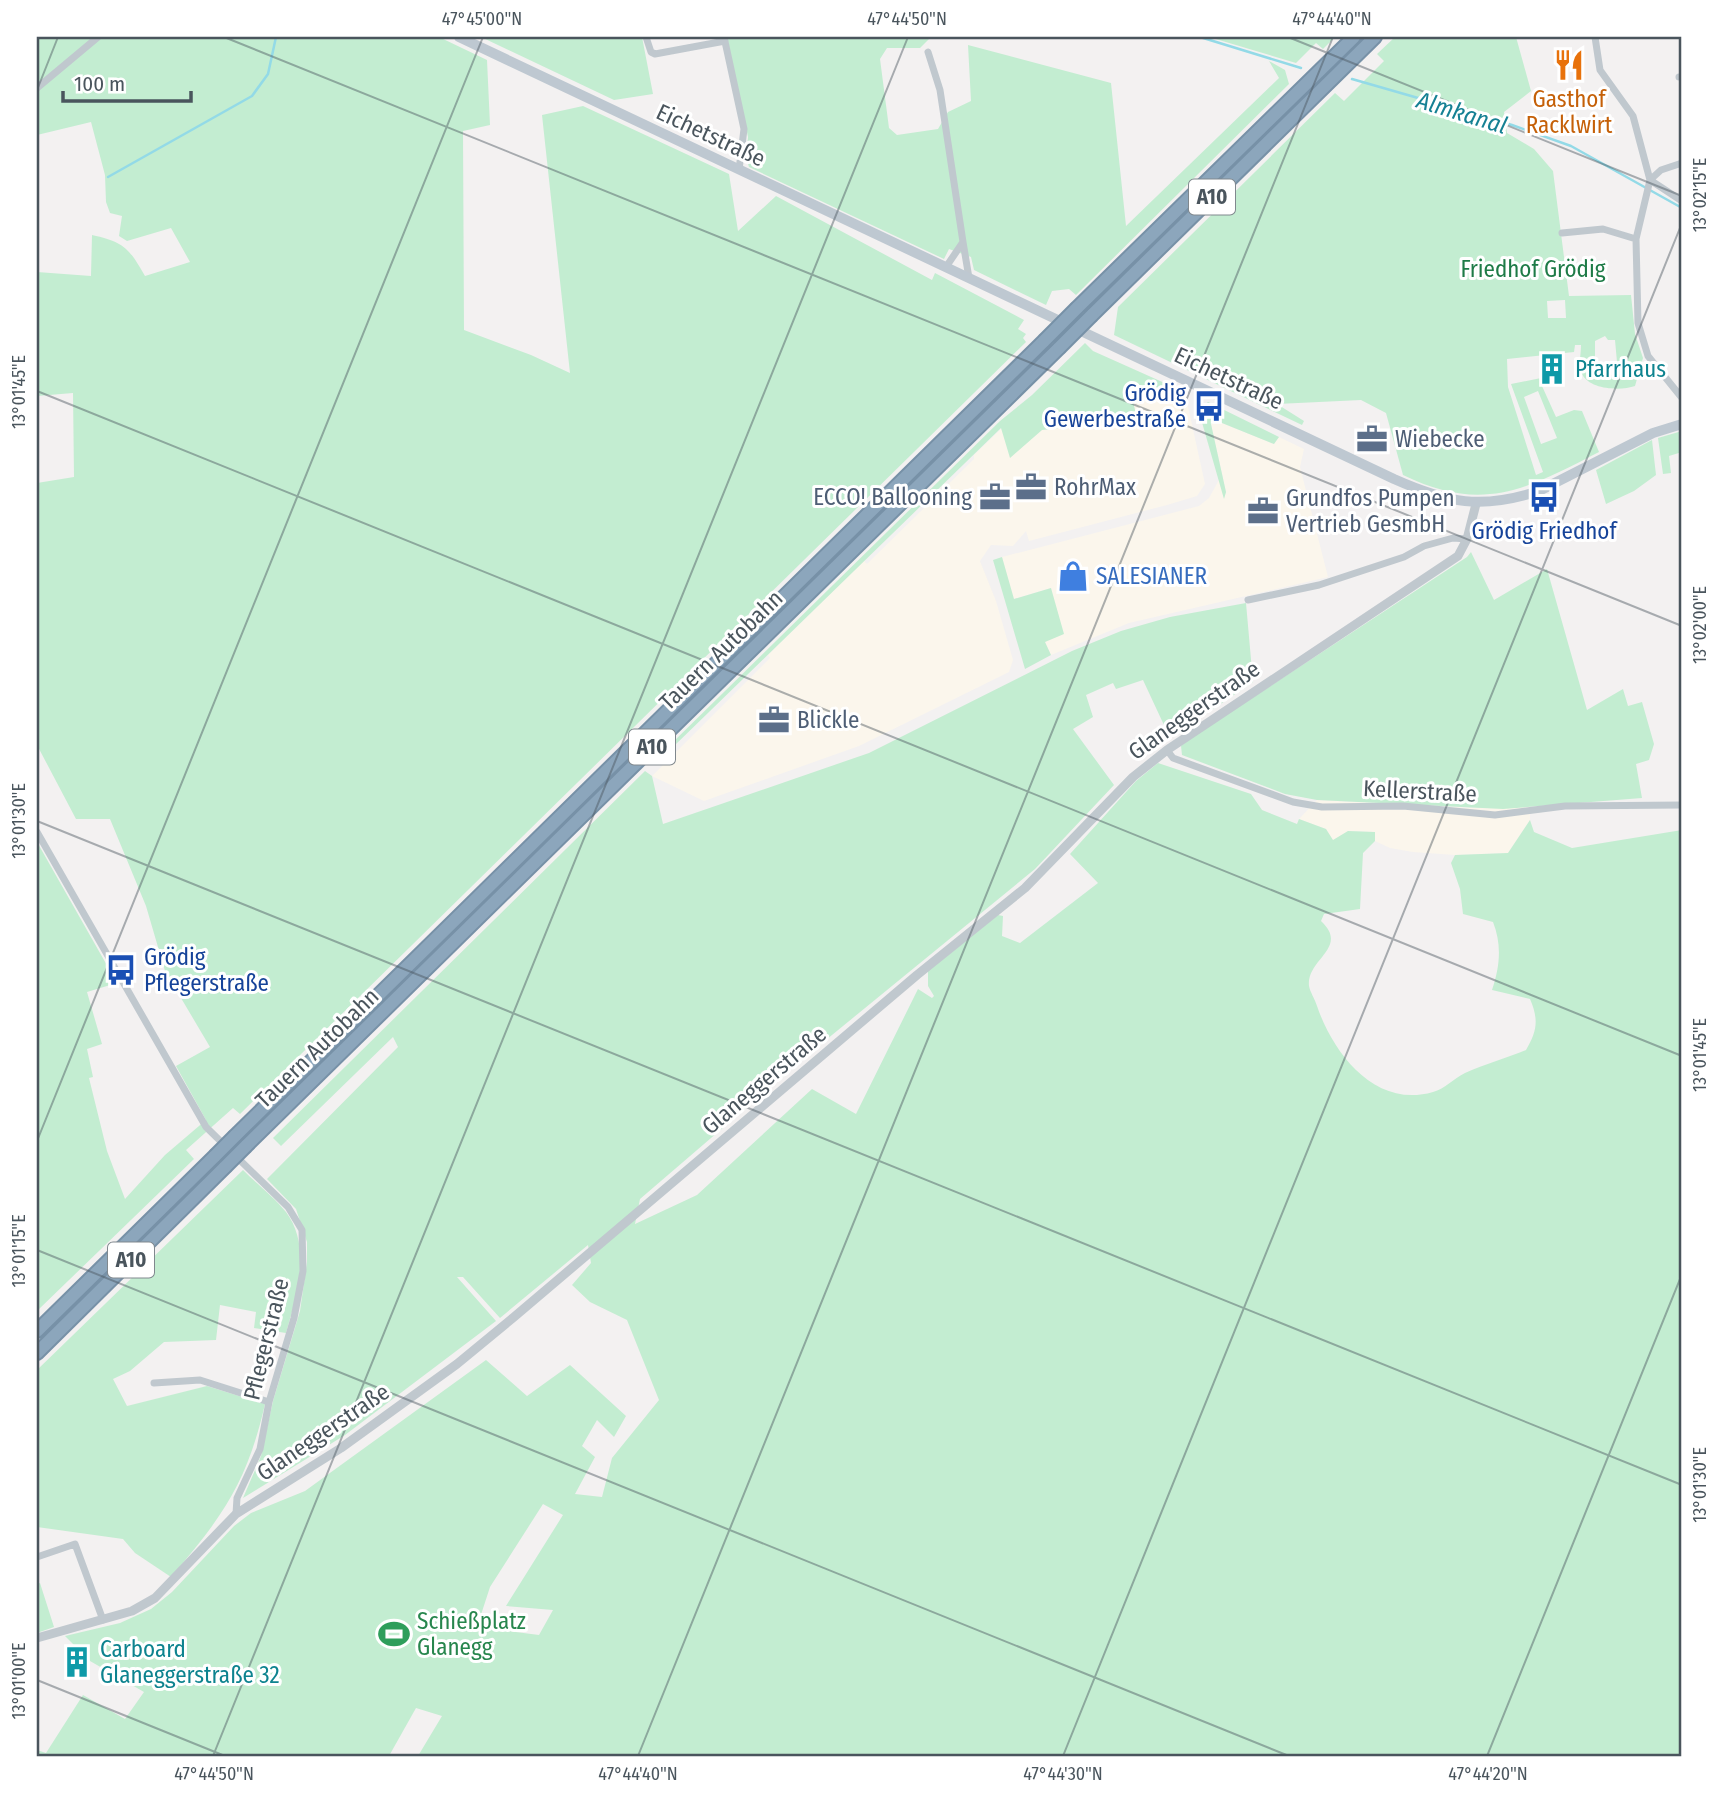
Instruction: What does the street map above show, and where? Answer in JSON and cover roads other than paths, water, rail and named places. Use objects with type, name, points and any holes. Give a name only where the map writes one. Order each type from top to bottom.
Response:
[{"type":"highway","name":"Tauern Autobahn","points":[[37,1331],[1354,37]]},
{"type":"highway","name":"Tauern Autobahn","points":[[37,1353],[1375,37]]},
{"type":"main road","name":"Eichetstraße","points":[[459,37],[1420,491],[1446,500],[1476,504],[1499,502],[1539,491],[1644,437],[1682,424]]},
{"type":"street","points":[[37,88],[98,37]]},
{"type":"street","points":[[646,37],[650,52],[655,54],[725,39],[744,130],[739,170]]},
{"type":"street","points":[[1595,37],[1600,70],[1633,116],[1650,182],[1636,239],[1635,295],[1642,340],[1657,370],[1682,398]]},
{"type":"street","points":[[928,52],[940,90],[969,278]]},
{"type":"street","points":[[1650,182],[1661,170],[1682,163]]},
{"type":"street","points":[[1650,182],[1682,201]]},
{"type":"street","points":[[1562,233],[1603,229],[1636,239]]},
{"type":"street","points":[[946,267],[963,242]]},
{"type":"street","name":"Glaneggerstraße","points":[[37,1638],[132,1611],[155,1598],[236,1514],[341,1448],[481,1345],[917,975],[1025,888],[1133,777],[1167,750],[1449,563],[1461,551],[1467,539],[1476,504]]},
{"type":"street","points":[[1248,600],[1319,585],[1404,557],[1424,546],[1453,538],[1467,539]]},
{"type":"street","name":"Kellerstraße","points":[[1167,750],[1173,758],[1293,802],[1322,807],[1403,806],[1495,814],[1565,806],[1682,805]]},
{"type":"street","name":"Pflegerstraße","points":[[37,832],[206,1127],[288,1207],[302,1230],[304,1255],[300,1288],[269,1402],[260,1449],[237,1499],[236,1514]]},
{"type":"street","points":[[154,1382],[200,1380],[269,1402]]},
{"type":"street","points":[[37,1557],[75,1544],[103,1620]]},
{"type":"waterway","points":[[108,177],[252,96],[268,74],[276,37]]},
{"type":"waterway","points":[[1200,37],[1301,68]]},
{"type":"waterway","name":"Almkanal","points":[[1352,79],[1512,125],[1571,146],[1682,208]]},
{"type":"place","name":"Gasthof Racklwirt","points":[[1569,65]]},
{"type":"place","name":"Pfarrhaus","points":[[1552,369]]},
{"type":"place","name":"Grödig Gewerbestraße","points":[[1209,406]]},
{"type":"place","name":"Wiebecke","points":[[1372,439]]},
{"type":"place","name":"RohrMax","points":[[1031,487]]},
{"type":"place","name":"ECCO! Ballooning","points":[[995,497]]},
{"type":"place","name":"Grödig Friedhof","points":[[1544,497]]},
{"type":"place","name":"Grundfos Pumpen Vertrieb GesmbH","points":[[1263,511]]},
{"type":"place","name":"SALESIANER","points":[[1073,576]]},
{"type":"place","name":"Blickle","points":[[774,720]]},
{"type":"place","name":"Grödig Pflegerstraße","points":[[121,970]]},
{"type":"place","name":"Schießplatz Glanegg","points":[[394,1634]]},
{"type":"place","name":"Carboard Glaneggerstraße 32","points":[[77,1662]]},
{"type":"park label","name":"Friedhof Grödig","points":[[1533,269]]}]
